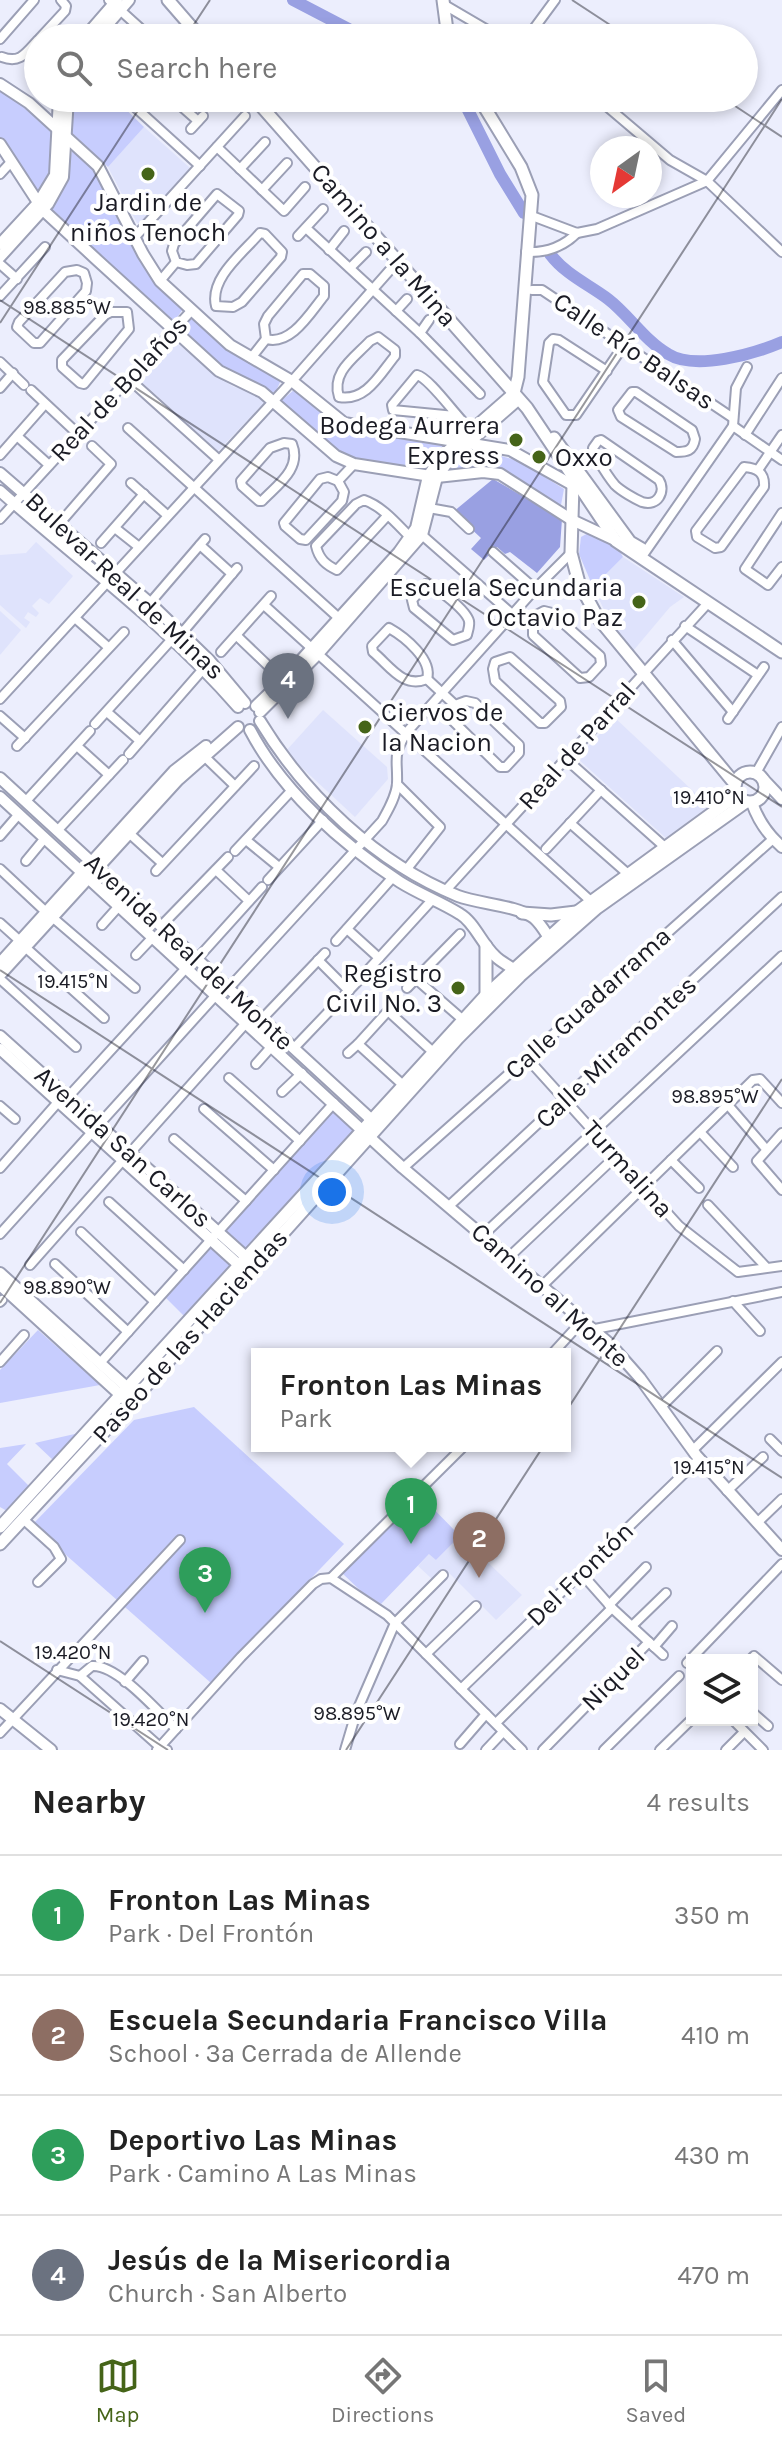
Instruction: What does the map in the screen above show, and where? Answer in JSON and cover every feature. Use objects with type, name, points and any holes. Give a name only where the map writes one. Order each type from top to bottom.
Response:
[{"type":"main road","points":[[168,0],[189,24]]},
{"type":"main road","points":[[443,2],[446,24]]},
{"type":"main road","name":"Camino a la Mina","points":[[266,112],[520,400],[576,481]]},
{"type":"main road","points":[[487,112],[528,182],[532,195],[518,377],[520,400]]},
{"type":"main road","points":[[576,481],[595,494],[630,542],[644,555],[708,603],[782,652]]},
{"type":"main road","points":[[576,481],[571,553],[579,583],[598,618],[742,796]]},
{"type":"main road","points":[[576,481],[616,541],[644,555],[782,644]]},
{"type":"main road","points":[[522,913],[551,915],[577,912],[594,905],[742,796],[764,794],[760,776],[744,773],[742,796]]},
{"type":"main road","points":[[376,1124],[403,1085],[486,995],[517,972],[628,874],[668,850]]},
{"type":"main road","points":[[552,941],[577,912]]},
{"type":"main road","points":[[486,946],[486,995]]},
{"type":"main road","points":[[366,1134],[517,972]]},
{"type":"main road","name":"Paseo de las Haciendas","points":[[129,1396],[243,1262],[366,1134]]},
{"type":"main road","name":"Paseo de las Haciendas","points":[[6,1528],[366,1134]]},
{"type":"street","points":[[0,39],[34,0]]},
{"type":"street","points":[[53,24],[65,11],[66,6],[61,0]]},
{"type":"street","points":[[97,24],[115,4],[129,0]]},
{"type":"street","points":[[537,24],[555,0]]},
{"type":"street","points":[[443,2],[478,24]]},
{"type":"street","points":[[115,4],[136,24]]},
{"type":"street","points":[[106,24],[115,4]]},
{"type":"street","points":[[1,56],[12,61],[24,55]]},
{"type":"street","points":[[0,84],[24,100]]},
{"type":"street","points":[[532,216],[577,233],[597,229],[707,181],[782,90]]},
{"type":"street","points":[[39,112],[103,171],[134,238],[160,281],[230,345],[274,368],[326,411],[344,423],[466,437],[510,450],[576,481],[595,494]]},
{"type":"street","points":[[0,244],[41,206],[55,175],[58,112]]},
{"type":"street","points":[[0,257],[63,177],[68,112]]},
{"type":"street","points":[[140,112],[200,166]]},
{"type":"street","points":[[191,112],[201,119],[191,129]]},
{"type":"street","points":[[613,112],[670,160],[707,181],[782,252]]},
{"type":"street","points":[[134,238],[245,116]]},
{"type":"street","points":[[240,169],[265,142]]},
{"type":"street","points":[[0,144],[41,206],[96,259],[219,371],[262,392],[336,456],[354,464],[432,476],[483,472],[500,474],[572,520],[616,541],[630,542]]},
{"type":"street","points":[[217,147],[284,211],[305,187]]},
{"type":"street","points":[[0,174],[11,162]]},
{"type":"street","points":[[262,190],[287,163]]},
{"type":"street","points":[[217,194],[222,195],[239,211],[238,215],[196,264],[176,262],[172,251],[174,244],[217,194]]},
{"type":"street","points":[[298,236],[323,209]]},
{"type":"street","points":[[306,228],[420,333],[480,394]]},
{"type":"street","points":[[329,250],[344,231]]},
{"type":"street","points":[[203,321],[216,306],[215,288],[221,279],[260,233],[265,234],[282,252],[281,257],[242,302],[233,307],[216,306]]},
{"type":"street","points":[[526,252],[539,253],[552,249],[568,242],[577,233]]},
{"type":"street","points":[[0,296],[45,247]]},
{"type":"street","points":[[350,268],[366,252]]},
{"type":"street","points":[[84,273],[96,259]]},
{"type":"street","points":[[160,281],[176,262]]},
{"type":"street","points":[[0,264],[17,279]]},
{"type":"street","points":[[77,270],[84,273],[86,291],[40,343],[34,343],[17,327],[65,272],[77,270]]},
{"type":"street","points":[[2,692],[112,578],[389,271]]},
{"type":"street","points":[[251,358],[266,339],[264,324],[268,316],[303,274],[310,274],[324,286],[324,296],[289,336],[273,341],[266,339]]},
{"type":"street","name":"Calle Río Balsas","points":[[532,290],[542,290],[624,345],[782,460]]},
{"type":"street","points":[[127,312],[129,329],[84,384],[62,367],[62,360],[105,315],[127,312],[140,298]]},
{"type":"street","points":[[396,311],[407,299]]},
{"type":"street","name":"Real de Bolaños","points":[[0,519],[191,311]]},
{"type":"street","points":[[420,333],[429,320]]},
{"type":"street","points":[[378,337],[395,350],[395,356],[362,396],[351,400],[339,397],[335,386],[337,376],[370,341],[378,337]]},
{"type":"street","points":[[607,371],[553,339],[549,343],[543,382],[566,415],[576,415],[607,371],[624,345]]},
{"type":"street","points":[[0,362],[78,434]]},
{"type":"street","points":[[644,555],[733,422],[736,388],[747,367]]},
{"type":"street","points":[[0,388],[13,373]]},
{"type":"street","points":[[455,416],[393,410],[392,405],[417,375],[425,377],[455,416],[466,437]]},
{"type":"street","points":[[745,435],[782,378]]},
{"type":"street","points":[[129,379],[218,459]]},
{"type":"street","points":[[632,392],[692,430],[695,439],[692,448],[686,452],[676,452],[618,413],[618,410],[632,392]]},
{"type":"street","points":[[326,411],[339,397]]},
{"type":"street","points":[[341,621],[416,528],[432,476],[466,437],[520,400]]},
{"type":"street","points":[[0,455],[45,404]]},
{"type":"street","points":[[128,428],[341,621]]},
{"type":"street","points":[[292,444],[296,454],[291,470],[259,501],[242,486],[241,481],[270,448],[276,444],[292,444],[305,431]]},
{"type":"street","points":[[758,470],[782,435]]},
{"type":"street","points":[[17,436],[49,465]]},
{"type":"street","points":[[601,440],[662,482],[660,496],[650,503],[643,502],[616,485],[594,453],[593,448],[598,441],[601,440]]},
{"type":"street","points":[[92,446],[119,473]]},
{"type":"street","points":[[692,448],[709,459]]},
{"type":"street","points":[[60,523],[111,464]]},
{"type":"street","points":[[338,481],[354,464]]},
{"type":"street","points":[[752,467],[758,470],[764,477],[764,487],[721,547],[715,548],[697,537],[696,531],[741,469],[752,467]]},
{"type":"street","name":"Bulevar Real de Minas","points":[[0,473],[60,523],[112,578],[150,603],[204,668],[252,710]]},
{"type":"street","points":[[252,710],[314,651],[422,535],[432,476]]},
{"type":"street","points":[[328,477],[338,481],[344,492],[342,501],[306,540],[300,539],[285,526],[286,519],[320,479],[328,477]]},
{"type":"street","points":[[131,483],[167,515]]},
{"type":"street","name":"Bulevar Real de Minas","points":[[0,491],[112,578],[178,636],[252,710]]},
{"type":"street","points":[[101,543],[144,494]]},
{"type":"street","points":[[660,496],[676,508]]},
{"type":"street","points":[[387,516],[337,570],[318,555],[316,546],[356,504],[364,500],[376,505],[410,537]]},
{"type":"street","points":[[429,508],[451,512],[469,529]]},
{"type":"street","points":[[782,513],[745,569],[768,585],[782,567]]},
{"type":"street","points":[[115,528],[139,547]]},
{"type":"street","points":[[422,535],[512,614]]},
{"type":"street","points":[[26,801],[234,571],[202,542],[150,603]]},
{"type":"street","points":[[493,552],[535,589]]},
{"type":"street","points":[[229,988],[361,845],[388,811],[397,784],[396,753],[406,733],[571,553]]},
{"type":"street","points":[[426,584],[434,586],[466,613],[469,621],[467,635],[453,640],[414,608],[412,600],[426,584]]},
{"type":"street","points":[[221,652],[271,596]]},
{"type":"street","name":"Real de Parral","points":[[446,890],[708,603]]},
{"type":"street","points":[[264,605],[594,905]]},
{"type":"street","points":[[520,606],[533,617],[533,635],[580,678],[589,677],[601,664],[600,656],[552,613],[544,611],[533,617]]},
{"type":"street","points":[[75,618],[108,647]]},
{"type":"street","points":[[685,626],[758,675]]},
{"type":"street","points":[[389,628],[395,631],[426,662],[427,679],[415,684],[406,682],[373,652],[372,646],[389,628]]},
{"type":"street","points":[[17,746],[124,632]]},
{"type":"street","points":[[467,635],[495,662]]},
{"type":"street","points":[[237,636],[283,680]]},
{"type":"street","points":[[672,640],[730,715],[764,667]]},
{"type":"street","points":[[76,1047],[0,977],[23,944],[86,875],[314,651]]},
{"type":"street","points":[[510,657],[515,660],[560,701],[561,707],[545,723],[540,723],[495,681],[495,662],[510,657]]},
{"type":"street","points":[[57,831],[204,668]]},
{"type":"street","points":[[427,679],[455,705]]},
{"type":"street","points":[[466,701],[475,703],[519,745],[519,753],[506,767],[500,767],[456,725],[453,715],[455,705],[466,701]]},
{"type":"street","points":[[95,866],[174,771],[241,726],[256,727],[252,710]]},
{"type":"street","points":[[252,710],[305,782],[393,877],[463,915],[496,958],[517,972]]},
{"type":"street","points":[[107,712],[140,741]]},
{"type":"street","points":[[0,716],[25,738]]},
{"type":"street","points":[[241,726],[292,790],[323,820],[361,845],[446,890],[532,917],[552,941]]},
{"type":"street","points":[[782,727],[760,776],[782,799]]},
{"type":"street","points":[[774,739],[782,745]]},
{"type":"street","points":[[77,746],[109,775]]},
{"type":"street","points":[[204,756],[235,786]]},
{"type":"street","points":[[566,759],[668,850]]},
{"type":"street","points":[[156,871],[254,766]]},
{"type":"street","name":"Avenida Real del Monte","points":[[0,778],[376,1124]]},
{"type":"street","points":[[397,784],[440,827],[406,870]]},
{"type":"street","points":[[161,926],[292,790]]},
{"type":"street","points":[[546,849],[601,790]]},
{"type":"street","points":[[742,796],[778,843]]},
{"type":"street","name":"Avenida Real del Monte","points":[[0,797],[366,1134]]},
{"type":"street","points":[[0,836],[19,814]]},
{"type":"street","points":[[197,959],[323,820]]},
{"type":"street","points":[[570,823],[628,874]]},
{"type":"street","points":[[130,834],[162,863]]},
{"type":"street","points":[[26,861],[45,838]]},
{"type":"street","points":[[246,840],[279,867]]},
{"type":"street","name":"Calle Guadarrama","points":[[403,1168],[778,843]]},
{"type":"street","points":[[0,869],[135,988]]},
{"type":"street","points":[[216,870],[249,901]]},
{"type":"street","points":[[336,941],[393,877]]},
{"type":"street","name":"Calle Miramontes","points":[[449,1206],[782,897]]},
{"type":"street","points":[[368,970],[432,900]]},
{"type":"street","points":[[102,925],[119,906]]},
{"type":"street","points":[[0,923],[104,1018]]},
{"type":"street","points":[[347,929],[379,958]]},
{"type":"street","points":[[407,988],[460,934]]},
{"type":"street","points":[[136,955],[153,937]]},
{"type":"street","points":[[0,963],[23,944]]},
{"type":"street","points":[[262,1019],[325,953]]},
{"type":"street","points":[[483,1235],[782,956]]},
{"type":"street","points":[[318,960],[349,991]]},
{"type":"street","points":[[0,1168],[187,967]]},
{"type":"street","points":[[416,979],[462,1019]]},
{"type":"street","points":[[294,1048],[358,981]]},
{"type":"street","points":[[0,1234],[216,995]]},
{"type":"street","points":[[348,1053],[390,1009],[433,1052]]},
{"type":"street","points":[[30,1265],[246,1023]]},
{"type":"street","name":"Avenida San Carlos","points":[[0,1036],[63,1099],[243,1262]]},
{"type":"street","points":[[358,1044],[403,1085]]},
{"type":"street","points":[[256,1064],[272,1046]]},
{"type":"street","name":"Avenida San Carlos","points":[[0,1049],[63,1099]]},
{"type":"street","name":"Turmalina","points":[[527,1058],[679,1226],[738,1272],[766,1267]]},
{"type":"street","points":[[282,1092],[302,1073]]},
{"type":"street","points":[[229,1078],[300,1141]]},
{"type":"street","points":[[542,1286],[753,1080],[760,1079],[780,1096]]},
{"type":"street","points":[[100,1363],[334,1103]]},
{"type":"street","points":[[728,1105],[766,1149]]},
{"type":"street","points":[[0,1106],[15,1119]]},
{"type":"street","points":[[204,1109],[274,1170]]},
{"type":"street","points":[[700,1132],[733,1167]]},
{"type":"street","points":[[782,1133],[758,1157],[758,1165],[782,1190]]},
{"type":"street","name":"Camino al Monte","points":[[366,1134],[595,1329],[640,1378],[727,1491],[780,1543]]},
{"type":"street","points":[[174,1139],[246,1201]]},
{"type":"street","points":[[509,1257],[616,1156]]},
{"type":"street","points":[[671,1160],[699,1188]]},
{"type":"street","points":[[109,1202],[184,1270]]},
{"type":"street","points":[[708,1205],[766,1267],[782,1266]]},
{"type":"street","points":[[81,1232],[155,1302]]},
{"type":"street","points":[[55,1264],[128,1332]]},
{"type":"street","points":[[0,1273],[100,1363],[129,1396]]},
{"type":"street","points":[[0,1285],[129,1396]]},
{"type":"street","points":[[595,1329],[782,1292]]},
{"type":"street","points":[[733,1301],[760,1331]]},
{"type":"street","points":[[557,1348],[583,1320]]},
{"type":"street","points":[[0,1362],[24,1335]]},
{"type":"street","points":[[661,1407],[717,1351]]},
{"type":"street","name":"Del Frontón","points":[[461,1689],[581,1573],[782,1362]]},
{"type":"street","points":[[770,1439],[782,1451]]},
{"type":"street","points":[[57,1670],[80,1676],[162,1749],[176,1729],[241,1657],[313,1584],[329,1578],[458,1452]]},
{"type":"street","points":[[727,1491],[763,1457]]},
{"type":"street","points":[[757,1523],[782,1499]]},
{"type":"street","points":[[6,1528],[54,1547],[61,1559],[38,1582]]},
{"type":"street","points":[[0,1733],[180,1540]]},
{"type":"street","points":[[696,1654],[782,1564]]},
{"type":"street","points":[[496,1723],[646,1567]]},
{"type":"street","points":[[581,1573],[663,1655]]},
{"type":"street","points":[[345,1750],[356,1713],[395,1623],[443,1575]]},
{"type":"street","points":[[329,1578],[395,1623],[522,1750]]},
{"type":"street","points":[[632,1626],[666,1593]]},
{"type":"street","points":[[426,1654],[476,1606]]},
{"type":"street","name":"Niquel","points":[[543,1750],[672,1626]]},
{"type":"street","points":[[125,1682],[143,1661]]},
{"type":"street","points":[[758,1662],[782,1680]]},
{"type":"street","points":[[80,1676],[92,1666],[105,1667],[176,1729]]},
{"type":"street","points":[[604,1750],[679,1676]]},
{"type":"street","points":[[0,1709],[51,1750]]},
{"type":"street","points":[[460,1744],[486,1714]]},
{"type":"street","points":[[758,1717],[768,1726]]},
{"type":"street","points":[[660,1750],[686,1725]]},
{"type":"street","points":[[738,1726],[763,1750]]},
{"type":"street","points":[[486,1750],[503,1732]]},
{"type":"street","points":[[726,1750],[744,1732]]},
{"type":"shaded area","points":[[0,89],[24,104],[24,112],[33,112],[53,130],[51,171],[41,192],[37,192],[0,137]]},
{"type":"shaded area","points":[[72,112],[128,112],[144,127],[108,167],[71,132]]},
{"type":"shaded area","name":"Jardin de niños Tenoch","points":[[144,127],[190,168],[142,223],[137,223],[108,167]]},
{"type":"shaded area","points":[[72,150],[98,173],[183,309],[175,320],[171,321],[52,209],[65,187]]},
{"type":"shaded area","points":[[191,318],[229,351],[282,378],[276,391],[271,393],[231,373],[183,332]]},
{"type":"shaded area","points":[[172,339],[216,376],[234,387],[248,390],[265,402],[218,451],[136,377]]},
{"type":"shaded area","points":[[294,390],[338,426],[448,443],[426,471],[354,459],[337,450],[283,403],[282,400]]},
{"type":"shaded area","points":[[469,447],[519,461],[564,489],[561,505],[504,470],[491,466],[445,471]]},
{"type":"shaded area","points":[[493,479],[562,519],[560,547],[537,573],[510,552],[505,554],[497,547],[484,560],[471,549],[481,538],[453,512]]},
{"type":"shaded area","points":[[588,533],[618,548],[623,557],[593,587],[579,554],[581,537]]},
{"type":"shaded area","points":[[36,542],[73,576],[49,604],[40,598],[32,606],[39,613],[36,617],[28,612],[24,618],[30,622],[26,628],[0,605],[0,555],[26,553]]},
{"type":"shaded area","name":"Escuela Secundaria Octavio Paz","points":[[623,557],[684,597],[670,607],[633,651],[612,626],[593,587]]},
{"type":"shaded area","points":[[0,611],[21,630],[0,655]]},
{"type":"shaded area","points":[[323,710],[387,767],[388,779],[355,817],[285,752]]},
{"type":"shaded area","points":[[615,718],[709,806],[666,838],[577,758]]},
{"type":"shaded area","points":[[334,1110],[354,1131],[245,1251],[223,1231]]},
{"type":"shaded area","points":[[211,1246],[233,1265],[184,1316],[165,1297]]},
{"type":"shaded area","points":[[38,1330],[100,1385],[0,1403],[0,1370]]},
{"type":"shaded area","points":[[194,1407],[344,1544],[211,1683],[32,1525],[134,1420]]},
{"type":"shaded area","points":[[79,1433],[54,1461],[35,1443]]},
{"type":"shaded area","points":[[26,1444],[7,1464],[29,1486],[7,1511],[0,1507],[0,1448]]},
{"type":"shaded area","points":[[421,1496],[460,1536],[436,1560],[429,1554],[381,1604],[362,1592],[342,1573]]},
{"type":"shaded area","points":[[460,1536],[522,1595],[496,1620],[445,1569],[432,1579],[418,1566],[430,1553],[436,1560]]},
{"type":"waterway","points":[[293,0],[339,24]]},
{"type":"waterway","points":[[469,112],[500,174],[524,213]]},
{"type":"waterway","points":[[550,254],[570,274],[616,305],[660,349],[680,359],[725,359],[782,342]]},
{"type":"place","name":"Jardin de niños Tenoch","points":[[148,174]]},
{"type":"place","name":"Bodega Aurrera Express","points":[[516,440]]},
{"type":"place","name":"Oxxo","points":[[539,457]]},
{"type":"place","name":"Escuela Secundaria Octavio Paz","points":[[639,602]]},
{"type":"place","name":"Jesús de la Misericordia","points":[[288,719]]},
{"type":"place","name":"Ciervos de la Nacion","points":[[365,727]]},
{"type":"place","name":"Registro Civil No. 3","points":[[458,988]]},
{"type":"place","name":"Fronton Las Minas","points":[[411,1544]]},
{"type":"place","name":"Escuela Secundaria Francisco Villa","points":[[479,1578]]},
{"type":"place","name":"Deportivo Las Minas","points":[[205,1613]]}]
